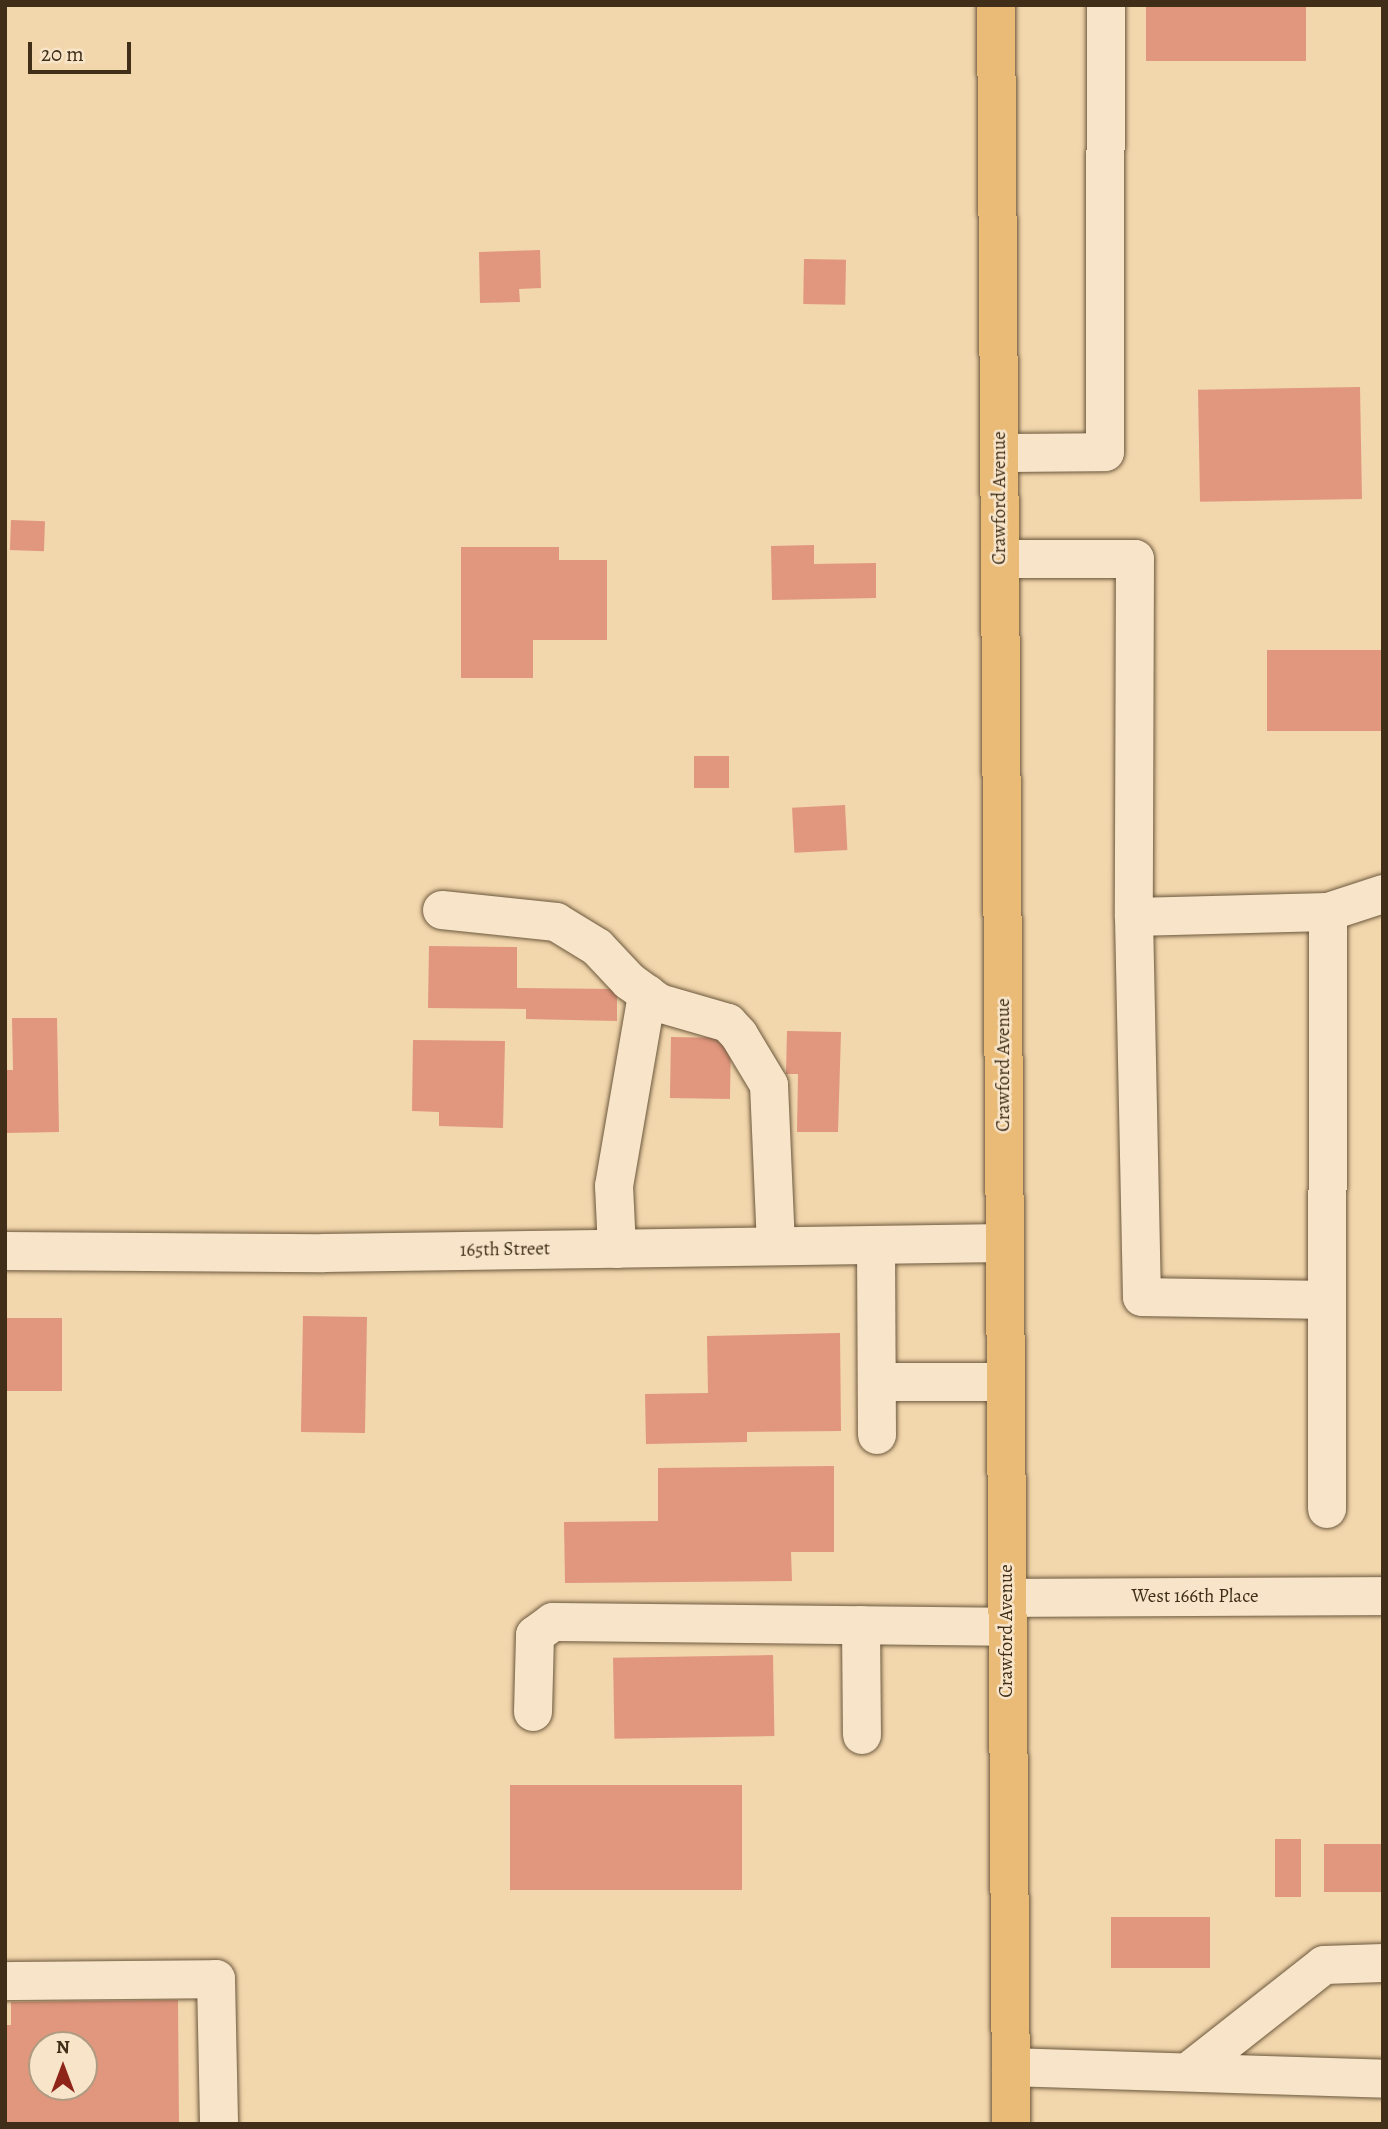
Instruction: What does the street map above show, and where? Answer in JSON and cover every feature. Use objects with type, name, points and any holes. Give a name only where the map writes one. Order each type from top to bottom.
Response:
[{"type":"main road","name":"Crawford Avenue","points":[[996,5],[1011,2124]]},
{"type":"street","points":[[1000,453],[1105,452],[1106,5]]},
{"type":"street","points":[[1000,559],[1136,559],[1134,917],[1142,1297],[1327,1300]]},
{"type":"street","points":[[1134,917],[1328,912],[1383,894]]},
{"type":"street","points":[[442,911],[556,922],[597,947],[629,981],[659,1003],[728,1023],[739,1035],[769,1085],[776,1246]]},
{"type":"street","points":[[1327,1509],[1328,912]]},
{"type":"street","points":[[617,1249],[614,1186],[647,994]]},
{"type":"street","name":"165th Street","points":[[5,1251],[324,1253],[1005,1243]]},
{"type":"street","points":[[876,1245],[877,1435]]},
{"type":"street","points":[[877,1382],[1006,1382]]},
{"type":"street","name":"West 166th Place","points":[[534,1712],[535,1635],[552,1622],[861,1625],[1007,1612],[1383,1596]]},
{"type":"street","points":[[861,1625],[862,1735]]},
{"type":"street","points":[[1188,2072],[1324,1965],[1383,1964]]},
{"type":"street","points":[[5,1981],[216,1979],[219,2124]]},
{"type":"street","points":[[1010,2067],[1383,2079]]},
{"type":"building","points":[[1146,5],[1306,5],[1306,61],[1146,61]]},
{"type":"building","points":[[540,250],[541,288],[519,289],[520,302],[480,303],[479,252]]},
{"type":"building","points":[[804,259],[846,260],[845,305],[803,304]]},
{"type":"building","points":[[1360,387],[1362,499],[1200,502],[1198,390]]},
{"type":"building","points":[[11,520],[45,521],[44,551],[10,550]]},
{"type":"building","points":[[814,545],[814,564],[876,563],[876,598],[772,600],[771,546]]},
{"type":"building","points":[[461,547],[559,547],[559,560],[607,560],[607,640],[533,640],[533,678],[461,678]]},
{"type":"building","points":[[1267,650],[1383,650],[1383,731],[1267,731]]},
{"type":"building","points":[[694,756],[729,756],[729,788],[694,788]]},
{"type":"building","points":[[845,805],[847,850],[794,853],[792,808]]},
{"type":"building","points":[[429,946],[517,947],[517,988],[617,989],[617,1021],[526,1019],[526,1009],[428,1008]]},
{"type":"building","points":[[12,1018],[57,1018],[59,1132],[5,1133],[5,1070],[13,1070]]},
{"type":"building","points":[[787,1031],[841,1032],[838,1132],[797,1132],[798,1074],[786,1074]]},
{"type":"building","points":[[671,1037],[731,1038],[730,1099],[670,1098]]},
{"type":"building","points":[[413,1040],[505,1041],[503,1128],[439,1126],[439,1112],[412,1111]]},
{"type":"building","points":[[303,1316],[367,1317],[365,1433],[301,1432]]},
{"type":"building","points":[[5,1318],[62,1318],[62,1391],[5,1391]]},
{"type":"building","points":[[840,1333],[841,1431],[747,1432],[747,1442],[646,1444],[645,1394],[708,1393],[707,1336]]},
{"type":"building","points":[[834,1466],[834,1552],[791,1552],[792,1581],[565,1583],[564,1522],[658,1521],[658,1468]]},
{"type":"building","points":[[773,1655],[774,1736],[614,1739],[613,1658]]},
{"type":"building","points":[[510,1785],[742,1785],[742,1890],[510,1890]]},
{"type":"building","points":[[1275,1839],[1301,1839],[1301,1897],[1275,1897]]},
{"type":"building","points":[[1324,1844],[1383,1844],[1383,1892],[1324,1892]]},
{"type":"building","points":[[1111,1917],[1210,1917],[1210,1968],[1111,1968]]},
{"type":"building","points":[[178,2000],[179,2124],[5,2124],[5,2025],[11,2025],[11,2002]]}]
